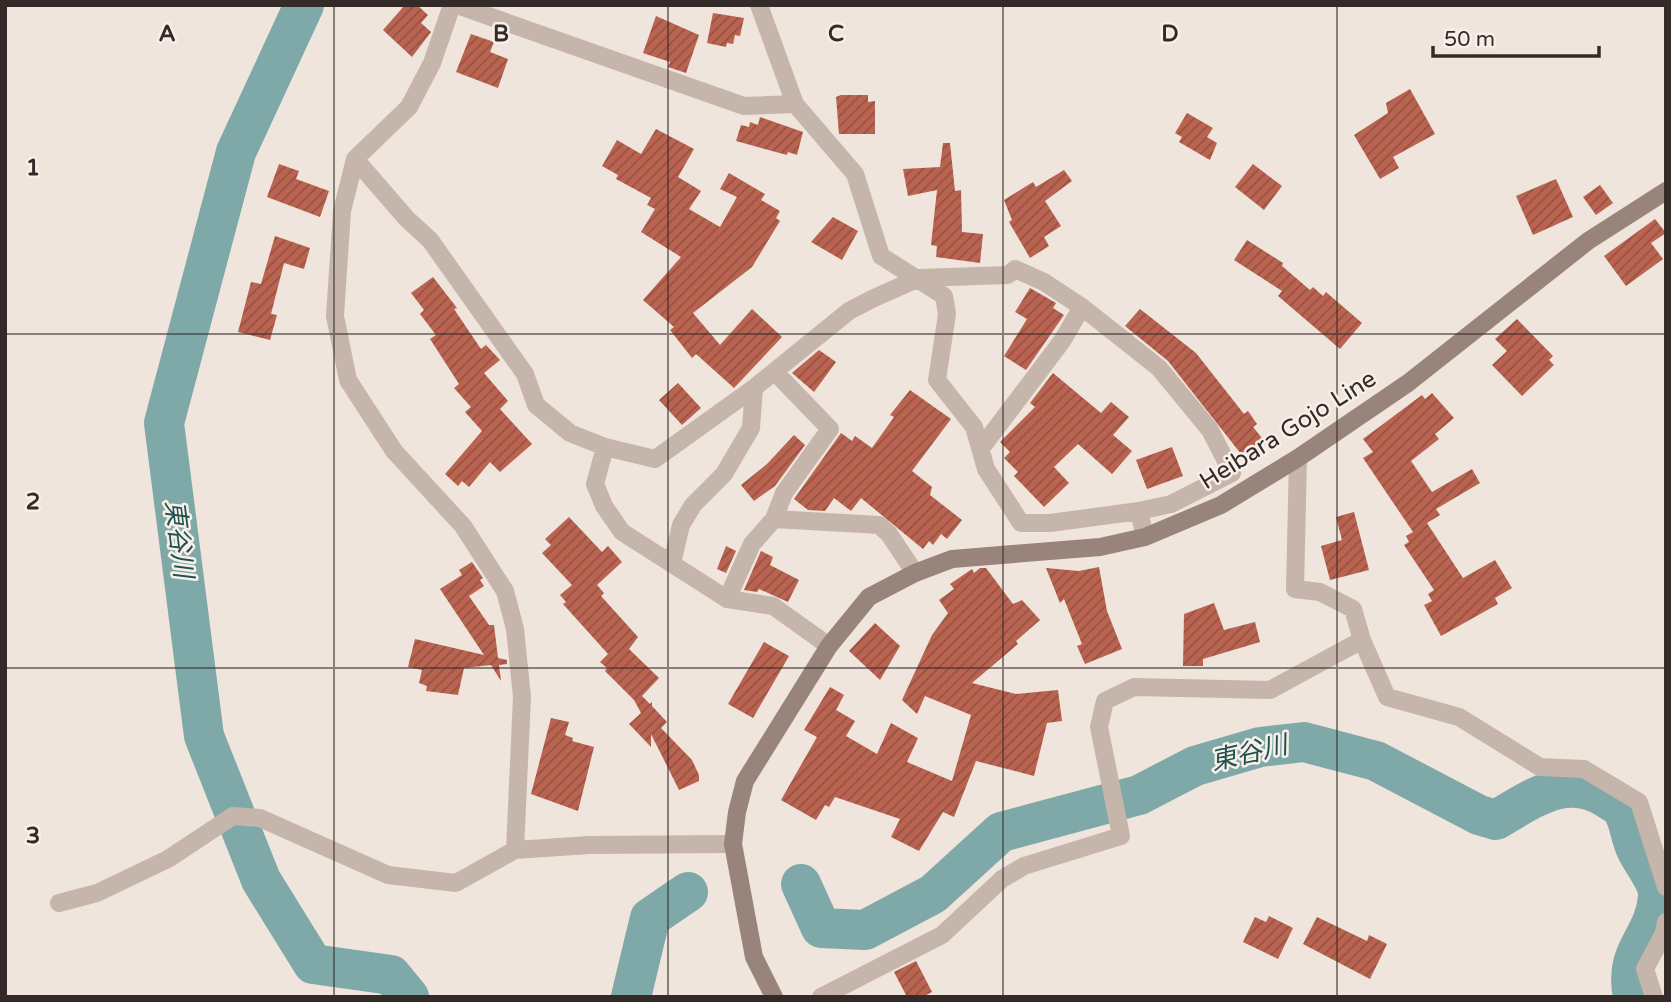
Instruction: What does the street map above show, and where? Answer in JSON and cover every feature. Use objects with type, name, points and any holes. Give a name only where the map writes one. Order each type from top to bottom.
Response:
[{"type":"main road","name":"Heibara Gojo Line","points":[[774,997],[754,957],[733,844],[745,781],[829,646],[869,597],[915,573],[953,559],[1100,547],[1145,537],[1221,505],[1298,458],[1408,383],[1588,241],[1666,191]]},
{"type":"street","points":[[452,5],[432,63],[409,107],[355,159],[342,211],[335,316],[348,380],[394,451],[463,527],[505,591],[515,629],[522,697],[515,850]]},
{"type":"street","points":[[457,5],[513,28],[744,106],[795,104]]},
{"type":"street","points":[[355,159],[407,219],[430,240],[525,374],[536,405],[570,433],[605,447],[654,459],[754,388],[849,311],[919,278],[1008,275],[1015,269],[1044,282],[1082,307],[1158,368],[1210,430],[1232,472],[1171,504],[1051,523],[1021,523],[986,469],[982,447],[974,427],[937,380],[947,314],[944,296],[919,278],[881,256],[855,174],[795,104],[760,5]]},
{"type":"street","points":[[982,447],[1062,341],[1082,307]]},
{"type":"street","points":[[727,599],[752,544],[774,519],[784,493],[830,429],[775,372]]},
{"type":"street","points":[[672,563],[681,525],[693,505],[724,474],[751,428],[754,388]]},
{"type":"street","points":[[605,447],[595,484],[604,506],[622,533],[727,599],[773,606],[829,646]]},
{"type":"street","points":[[1298,458],[1295,589],[1320,592],[1353,609],[1362,640],[1387,697],[1459,717],[1540,767],[1584,769],[1639,802],[1666,887]]},
{"type":"street","points":[[1139,511],[1145,537]]},
{"type":"street","points":[[774,519],[879,525],[889,534],[915,573]]},
{"type":"street","points":[[821,997],[942,935],[1002,879],[1024,866],[1121,836],[1099,727],[1105,701],[1134,687],[1270,690],[1362,640]]},
{"type":"street","points":[[59,903],[97,893],[168,859],[233,816],[260,818],[387,875],[456,883],[515,850],[589,845],[733,844]]},
{"type":"street","points":[[1654,997],[1644,969],[1664,933],[1666,922]]},
{"type":"building","points":[[405,5],[417,5],[428,15],[421,23],[431,32],[412,57],[383,30]]},
{"type":"building","points":[[713,13],[744,18],[740,36],[735,35],[733,44],[727,43],[726,47],[707,43]]},
{"type":"building","points":[[656,16],[699,35],[686,73],[668,67],[670,62],[643,53]]},
{"type":"building","points":[[471,34],[494,42],[490,52],[508,59],[498,88],[456,72]]},
{"type":"building","points":[[1410,89],[1435,134],[1393,157],[1399,168],[1380,179],[1354,135],[1388,113],[1386,103]]},
{"type":"building","points":[[868,95],[868,102],[875,101],[875,134],[839,134],[836,97]]},
{"type":"building","points":[[1187,113],[1213,128],[1207,137],[1217,143],[1210,160],[1179,142],[1182,137],[1175,133]]},
{"type":"building","points":[[760,117],[803,132],[797,155],[788,152],[787,155],[736,141],[741,125],[749,127],[750,122],[758,125]]},
{"type":"building","points":[[656,129],[694,149],[678,177],[701,191],[689,209],[720,227],[737,197],[720,189],[729,173],[765,194],[761,200],[780,211],[776,218],[780,221],[752,267],[693,313],[720,345],[752,309],[782,337],[734,388],[696,354],[692,358],[670,330],[674,327],[643,300],[681,257],[641,232],[655,209],[647,205],[651,198],[616,179],[618,175],[602,166],[617,140],[641,154]]},
{"type":"building","points":[[943,143],[950,143],[955,191],[961,190],[962,232],[983,234],[980,263],[936,257],[937,246],[931,245],[937,190],[908,196],[903,169],[940,167]]},
{"type":"building","points":[[279,164],[299,171],[296,179],[329,191],[320,217],[267,197]]},
{"type":"building","points":[[1253,164],[1282,186],[1264,210],[1235,187]]},
{"type":"building","points":[[1064,170],[1072,181],[1045,201],[1061,226],[1044,237],[1049,246],[1030,258],[1009,222],[1012,220],[1004,200],[1033,182],[1036,187]]},
{"type":"building","points":[[1556,179],[1573,217],[1533,235],[1516,196]]},
{"type":"building","points":[[1600,185],[1613,203],[1596,215],[1583,197]]},
{"type":"building","points":[[833,217],[858,231],[842,260],[811,242]]},
{"type":"building","points":[[1655,219],[1666,233],[1651,243],[1663,259],[1626,286],[1604,256]]},
{"type":"building","points":[[275,236],[310,248],[304,269],[284,263],[271,314],[277,315],[270,340],[238,332],[251,282],[261,284]]},
{"type":"building","points":[[1247,240],[1283,263],[1282,266],[1310,290],[1313,287],[1323,296],[1326,292],[1362,323],[1340,349],[1278,296],[1282,291],[1234,260]]},
{"type":"building","points":[[433,277],[457,308],[454,309],[481,349],[486,345],[500,360],[484,373],[508,401],[500,409],[532,444],[500,472],[490,462],[469,487],[462,481],[458,486],[445,474],[482,431],[465,412],[471,407],[454,388],[459,384],[430,339],[436,335],[420,314],[424,310],[411,293]]},
{"type":"building","points":[[1030,288],[1056,303],[1053,308],[1064,315],[1026,370],[1004,356],[1027,319],[1015,312]]},
{"type":"building","points":[[1140,309],[1196,353],[1244,414],[1248,411],[1257,424],[1253,427],[1266,443],[1245,459],[1168,361],[1125,326]]},
{"type":"building","points":[[1517,319],[1553,356],[1549,360],[1554,365],[1522,396],[1492,365],[1507,351],[1495,339]]},
{"type":"building","points":[[819,350],[836,362],[814,392],[792,373]]},
{"type":"building","points":[[1053,373],[1101,413],[1111,402],[1129,417],[1113,435],[1132,451],[1112,474],[1078,444],[1054,467],[1069,483],[1044,507],[1014,476],[1018,472],[1004,458],[1010,452],[1000,442],[1035,407],[1030,403]]},
{"type":"building","points":[[678,383],[701,408],[682,425],[659,400]]},
{"type":"building","points":[[910,390],[951,419],[912,471],[932,487],[930,495],[962,520],[947,539],[941,534],[933,545],[929,541],[923,549],[861,498],[851,511],[834,498],[825,511],[808,510],[794,499],[841,433],[852,441],[855,436],[872,448],[894,417],[890,415]]},
{"type":"building","points":[[1432,393],[1454,418],[1435,434],[1439,439],[1411,461],[1432,492],[1472,469],[1480,483],[1436,509],[1440,515],[1427,523],[1463,578],[1495,560],[1512,588],[1495,598],[1498,604],[1441,636],[1424,605],[1432,601],[1428,594],[1434,590],[1404,545],[1409,542],[1406,536],[1413,532],[1363,458],[1373,452],[1363,439],[1422,395],[1425,399]]},
{"type":"building","points":[[794,435],[805,445],[775,486],[754,501],[741,485],[767,464]]},
{"type":"building","points":[[1172,447],[1183,476],[1147,489],[1136,460]]},
{"type":"building","points":[[1354,512],[1369,570],[1330,580],[1321,546],[1342,540],[1336,517]]},
{"type":"building","points":[[569,517],[602,552],[608,546],[622,562],[597,585],[604,593],[601,596],[638,637],[629,649],[659,678],[642,696],[650,704],[652,702],[652,706],[667,722],[661,728],[692,760],[699,775],[699,781],[679,790],[651,734],[651,747],[629,724],[641,713],[634,700],[605,671],[607,668],[600,662],[608,654],[563,604],[566,602],[560,595],[572,585],[542,553],[551,545],[545,539]]},
{"type":"building","points":[[726,546],[736,551],[726,573],[717,569]]},
{"type":"building","points":[[761,551],[773,557],[770,565],[799,580],[788,602],[759,589],[757,592],[744,590]]},
{"type":"building","points":[[472,562],[483,578],[480,580],[484,586],[469,596],[489,625],[494,625],[498,658],[507,660],[507,664],[499,665],[501,681],[491,665],[464,668],[458,695],[426,691],[427,686],[419,683],[422,670],[408,667],[415,639],[484,655],[440,589],[462,575],[459,570]]},
{"type":"building","points":[[1099,567],[1107,611],[1122,649],[1085,664],[1077,646],[1082,644],[1064,599],[1060,603],[1046,568],[1079,571]]},
{"type":"building","points":[[980,568],[986,568],[1013,604],[1022,600],[1040,620],[1016,641],[1018,644],[972,683],[1016,694],[1058,690],[1062,721],[1047,723],[1034,776],[976,761],[954,817],[943,812],[919,851],[891,837],[900,819],[835,797],[829,807],[825,805],[816,820],[781,800],[817,737],[804,730],[830,687],[844,695],[836,710],[855,721],[846,736],[877,754],[891,723],[918,738],[907,762],[952,781],[971,715],[925,696],[917,714],[902,700],[932,635],[948,613],[939,600],[954,589],[950,584],[972,569],[974,573]]},
{"type":"building","points":[[1214,603],[1224,630],[1255,622],[1260,642],[1203,659],[1203,666],[1183,666],[1184,614]]},
{"type":"building","points":[[875,623],[900,646],[880,680],[849,651]]},
{"type":"building","points":[[764,642],[789,656],[753,718],[728,704]]},
{"type":"building","points":[[551,718],[569,722],[565,735],[573,738],[572,741],[594,747],[578,811],[531,794]]},
{"type":"building","points":[[1269,916],[1293,928],[1278,959],[1243,942],[1255,917],[1266,922]]},
{"type":"building","points":[[1317,917],[1367,941],[1369,935],[1387,944],[1370,979],[1303,944]]},
{"type":"building","points":[[916,961],[932,992],[922,997],[907,997],[894,972]]},
{"type":"waterway","name":"東谷川","points":[[304,5],[236,152],[164,423],[204,736],[261,880],[313,964],[391,975],[409,997]]},
{"type":"waterway","name":"東谷川","points":[[801,884],[821,928],[865,930],[933,894],[1001,832],[1139,795],[1195,766],[1260,747],[1304,742],[1376,761],[1479,815],[1496,820],[1536,797],[1564,788],[1593,791],[1620,807],[1636,849],[1658,890],[1656,911],[1632,967],[1633,997]]},
{"type":"waterway","name":"東谷川","points":[[631,997],[650,918],[688,892]]}]
